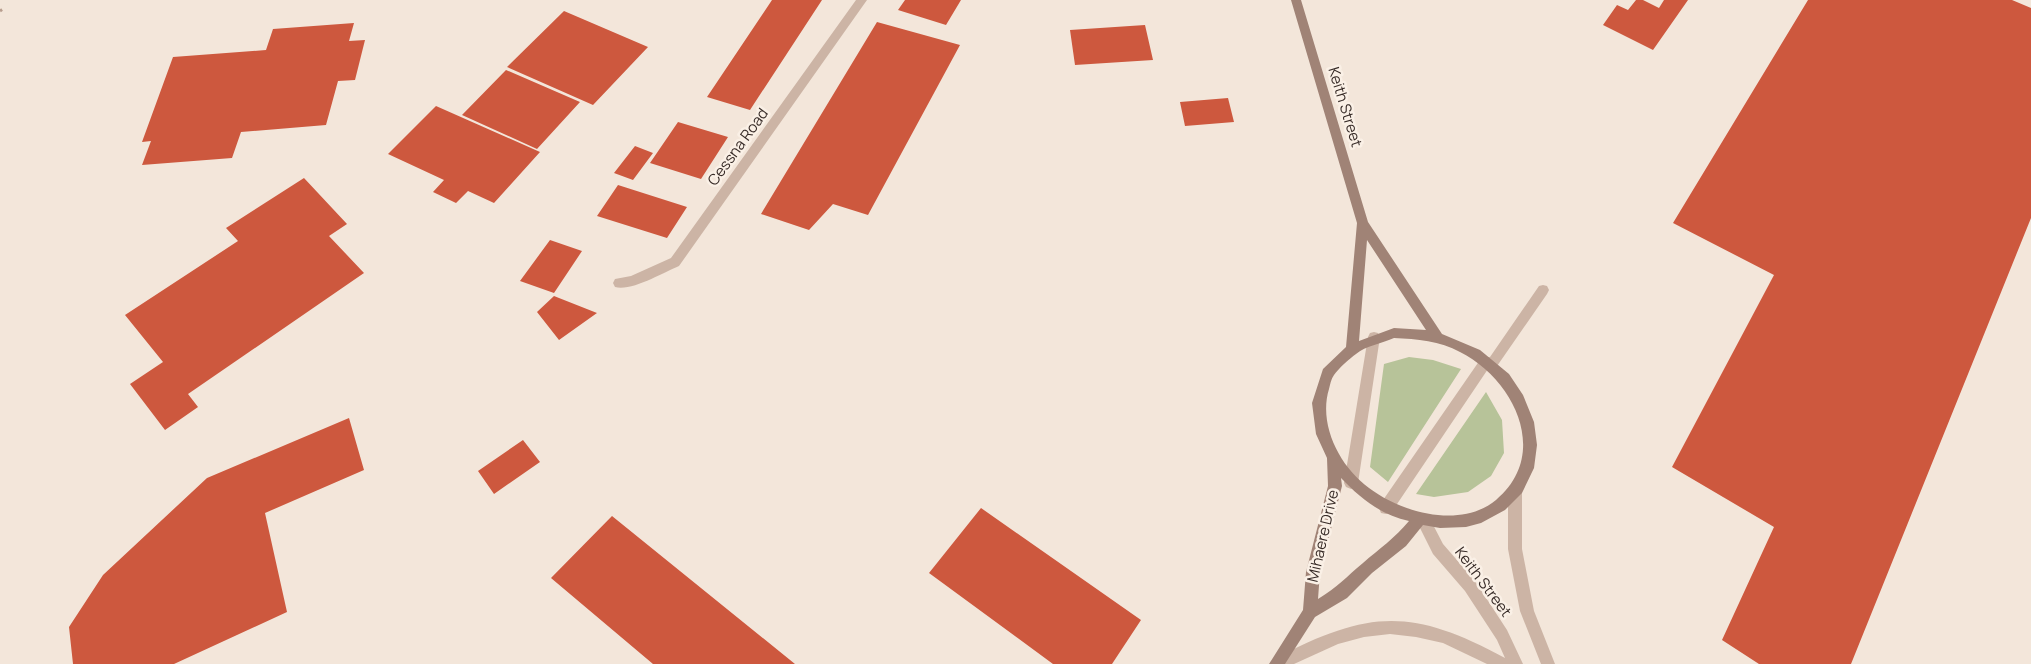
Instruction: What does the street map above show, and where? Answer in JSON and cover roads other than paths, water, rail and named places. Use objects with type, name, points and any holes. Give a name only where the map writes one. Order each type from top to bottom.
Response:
[{"type":"main road","name":"Keith Street","points":[[1296,0],[1363,223],[1438,337]]},
{"type":"main road","name":"Keith Street","points":[[1352,348],[1363,223]]},
{"type":"main road","points":[[1394,333],[1416,333],[1438,337],[1463,346],[1488,363],[1509,384],[1522,405],[1530,428],[1531,451],[1526,473],[1515,492],[1498,507],[1475,518],[1450,522],[1421,520],[1386,508],[1351,483],[1333,459],[1322,434],[1318,408],[1322,384],[1334,363],[1352,348],[1374,337],[1394,333]]},
{"type":"main road","name":"Mihaere Drive","points":[[1310,612],[1313,572],[1335,486],[1333,459]]},
{"type":"main road","name":"Mihaere Drive","points":[[1277,664],[1310,612],[1342,593],[1367,568],[1401,541],[1421,520]]},
{"type":"street","name":"Cessna Road","points":[[619,283],[632,281],[675,262],[862,0]]},
{"type":"street","points":[[1386,508],[1488,363],[1543,290]]},
{"type":"street","points":[[1351,483],[1374,337]]},
{"type":"street","name":"Keith Street","points":[[1515,492],[1515,549],[1527,611],[1548,664]]},
{"type":"street","name":"Keith Street","points":[[1421,520],[1438,549],[1470,586],[1502,634],[1516,664]]},
{"type":"street","points":[[1277,664],[1312,645],[1348,632],[1366,628],[1393,626],[1428,632],[1470,645],[1502,664]]}]
